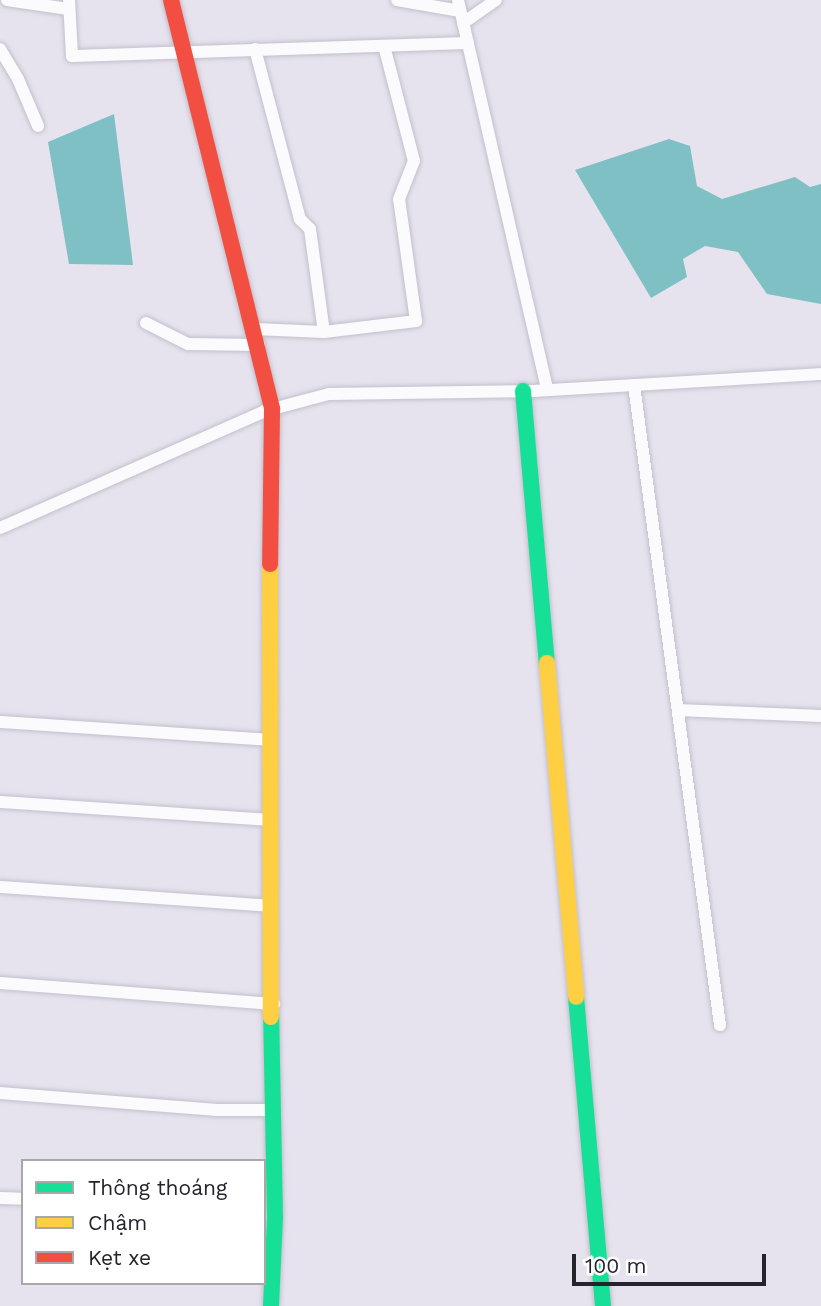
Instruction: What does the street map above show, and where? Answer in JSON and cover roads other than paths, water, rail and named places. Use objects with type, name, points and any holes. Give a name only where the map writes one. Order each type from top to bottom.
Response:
[{"type":"street","points":[[7,0],[69,4],[72,56],[468,43]]},
{"type":"street","points":[[171,0],[181,51],[259,345],[272,409],[268,820],[274,1004],[271,1306]]},
{"type":"street","points":[[397,0],[460,11],[496,0]]},
{"type":"street","points":[[460,11],[547,390]]},
{"type":"street","points":[[255,329],[324,332],[416,321],[399,199],[414,162],[384,46]]},
{"type":"street","points":[[0,49],[18,79],[37,127]]},
{"type":"street","points":[[255,49],[300,219],[310,229],[324,332]]},
{"type":"street","points":[[146,323],[188,344],[259,345]]},
{"type":"street","points":[[0,528],[272,409],[329,394],[523,391],[821,374]]},
{"type":"street","points":[[634,384],[720,1025]]},
{"type":"street","points":[[523,391],[603,1306]]},
{"type":"street","points":[[678,710],[821,716]]},
{"type":"street","points":[[0,722],[269,740]]},
{"type":"street","points":[[0,802],[268,820]]},
{"type":"street","points":[[0,887],[270,906]]},
{"type":"street","points":[[0,984],[274,1004]]},
{"type":"street","points":[[0,1093],[217,1110],[274,1110]]},
{"type":"street","points":[[0,1198],[21,1199]]},
{"type":"water","points":[[114,114],[133,265],[69,264],[48,142]]},
{"type":"water","points":[[669,139],[690,146],[697,186],[722,199],[795,177],[810,187],[821,184],[821,304],[767,294],[738,252],[705,246],[683,259],[687,277],[651,298],[575,170]]}]
